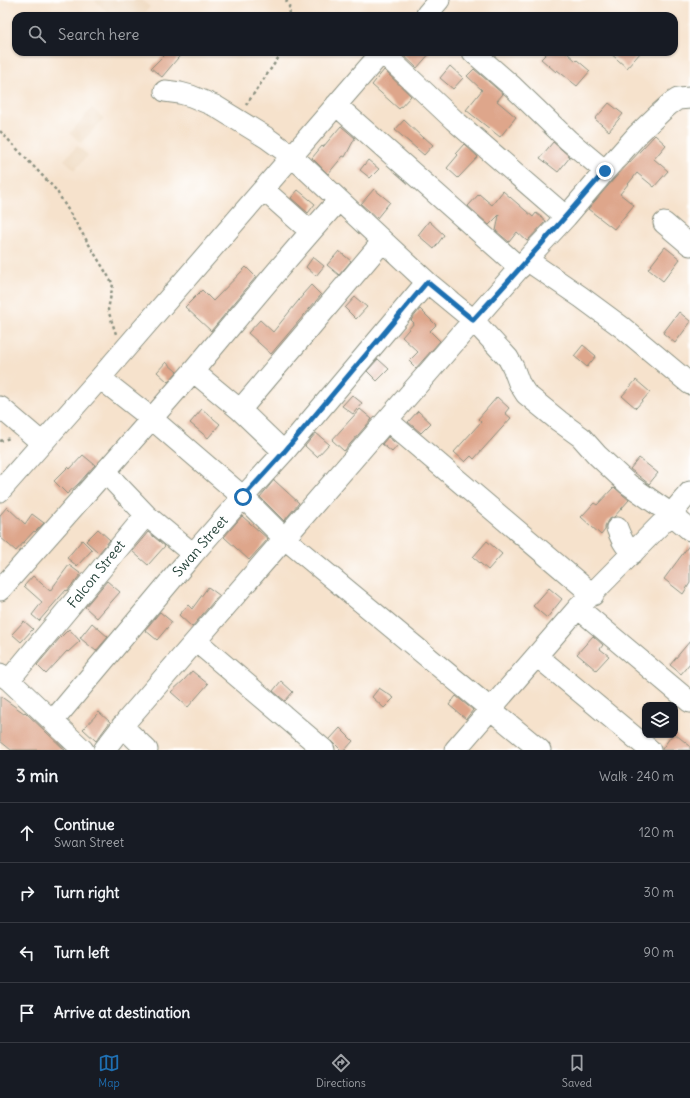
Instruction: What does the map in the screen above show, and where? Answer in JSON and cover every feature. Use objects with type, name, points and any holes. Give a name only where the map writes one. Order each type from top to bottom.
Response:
[{"type":"street","points":[[0,491],[293,157],[379,56]]},
{"type":"street","points":[[386,56],[459,125],[566,217]]},
{"type":"street","points":[[477,56],[568,140],[605,171]]},
{"type":"street","points":[[165,91],[191,96],[215,106],[267,138],[293,157],[427,282],[473,320],[508,358],[513,366],[519,383],[526,394],[581,437],[597,455],[628,484],[671,514],[690,530]]},
{"type":"street","points":[[104,750],[122,726],[386,420],[638,134],[670,104],[678,99],[690,98]]},
{"type":"street","points":[[336,105],[523,264],[581,297],[623,328],[690,384]]},
{"type":"street","points":[[264,190],[310,231]]},
{"type":"street","points":[[0,590],[193,371],[310,231],[339,200]]},
{"type":"street","points":[[664,223],[690,245]]},
{"type":"street","points":[[240,410],[383,241]]},
{"type":"street","name":"Swan Street","points":[[53,721],[193,554],[284,452],[427,282]]},
{"type":"street","points":[[193,371],[240,410],[284,452]]},
{"type":"street","points":[[100,378],[151,418],[243,497],[284,538],[540,750]]},
{"type":"street","points":[[0,407],[42,444]]},
{"type":"street","points":[[386,420],[585,602],[690,702]]},
{"type":"street","points":[[105,472],[146,515],[193,554]]},
{"type":"street","points":[[455,750],[585,602],[671,514],[690,492]]},
{"type":"street","name":"Falcon Street","points":[[4,677],[146,515]]},
{"type":"street","points":[[617,528],[624,545],[633,553]]},
{"type":"street","points":[[196,641],[324,750]]},
{"type":"street","points":[[537,656],[650,750]]},
{"type":"street","points":[[4,677],[83,750]]},
{"type":"street","points":[[122,726],[147,750]]},
{"type":"path","points":[[286,0],[290,12]]},
{"type":"path","points":[[236,119],[279,56]]},
{"type":"path","points":[[0,131],[56,190],[113,284],[108,310],[121,354]]},
{"type":"shaded area","points":[[94,0],[142,0],[150,7],[146,12],[108,12]]},
{"type":"shaded area","points":[[92,108],[104,119],[81,143],[70,133]]},
{"type":"shaded area","points":[[77,146],[88,155],[75,170],[64,160]]},
{"type":"building","points":[[163,56],[180,56],[162,77],[151,68]]},
{"type":"building","points":[[404,56],[428,56],[417,68]]},
{"type":"building","points":[[544,56],[570,56],[590,71],[577,86],[557,70],[556,72],[541,59]]},
{"type":"building","points":[[614,56],[638,56],[627,68]]},
{"type":"building","points":[[450,66],[463,78],[453,89],[440,78]]},
{"type":"building","points":[[474,69],[503,94],[497,101],[516,117],[500,137],[466,110],[482,90],[467,76]]},
{"type":"building","points":[[384,70],[411,96],[399,109],[372,85]]},
{"type":"building","points":[[609,103],[623,114],[609,131],[595,119]]},
{"type":"building","points":[[404,120],[423,138],[424,137],[433,145],[424,155],[395,130]]},
{"type":"building","points":[[341,126],[355,138],[345,157],[343,156],[328,174],[312,158]]},
{"type":"building","points":[[655,135],[666,145],[654,159],[668,171],[654,187],[637,173],[620,194],[634,205],[614,229],[588,209]]},
{"type":"building","points":[[553,142],[570,157],[558,172],[540,158]]},
{"type":"building","points":[[464,144],[478,157],[458,178],[447,168],[458,155],[456,153]]},
{"type":"building","points":[[368,160],[379,169],[370,178],[360,170]]},
{"type":"building","points":[[374,189],[390,202],[377,218],[361,204]]},
{"type":"building","points":[[298,190],[315,204],[308,213],[291,198]]},
{"type":"building","points":[[503,191],[533,217],[536,213],[546,221],[527,241],[517,232],[509,242],[496,231],[499,215],[489,225],[468,206],[479,194],[492,205]]},
{"type":"building","points":[[429,221],[444,235],[434,249],[418,235]]},
{"type":"building","points":[[665,247],[680,259],[663,281],[648,269]]},
{"type":"building","points":[[339,251],[351,261],[339,275],[327,265]]},
{"type":"building","points":[[313,257],[324,266],[316,276],[306,267]]},
{"type":"building","points":[[246,267],[256,277],[211,331],[185,307],[202,290],[213,301]]},
{"type":"building","points":[[311,285],[321,295],[271,354],[248,333],[260,320],[273,332]]},
{"type":"building","points":[[355,297],[367,307],[356,319],[345,308]]},
{"type":"building","points":[[420,309],[436,325],[430,331],[440,341],[416,368],[409,361],[418,352],[402,337],[414,323],[411,320]]},
{"type":"building","points":[[679,312],[690,321],[690,323],[675,343],[663,333]]},
{"type":"building","points":[[583,345],[596,356],[587,367],[574,356]]},
{"type":"building","points":[[378,359],[389,369],[377,381],[367,371]]},
{"type":"building","points":[[166,362],[177,372],[168,382],[157,372]]},
{"type":"building","points":[[636,380],[650,392],[636,408],[622,396]]},
{"type":"building","points":[[352,395],[362,403],[353,414],[342,406]]},
{"type":"building","points":[[497,397],[509,408],[505,413],[511,418],[474,459],[471,456],[465,462],[454,452],[481,422],[478,419]]},
{"type":"building","points":[[202,409],[220,424],[208,438],[190,423]]},
{"type":"building","points":[[360,409],[372,419],[344,451],[332,440]]},
{"type":"building","points":[[418,411],[431,423],[421,433],[408,422]]},
{"type":"building","points":[[316,433],[329,444],[317,457],[305,446]]},
{"type":"building","points":[[388,437],[398,445],[392,452],[382,444]]},
{"type":"building","points":[[83,455],[95,465],[67,494],[54,481],[68,467],[70,469]]},
{"type":"building","points":[[639,458],[658,473],[649,484],[630,469]]},
{"type":"building","points":[[274,480],[299,503],[284,521],[260,497]]},
{"type":"building","points":[[613,488],[629,500],[614,517],[608,520],[605,530],[601,535],[581,517],[594,503],[597,505]]},
{"type":"building","points":[[7,507],[25,524],[32,514],[44,523],[35,532],[34,531],[16,551],[0,537],[0,515]]},
{"type":"building","points":[[242,516],[268,539],[249,560],[224,537]]},
{"type":"building","points":[[98,529],[110,540],[99,553],[86,541]]},
{"type":"building","points":[[148,532],[165,546],[148,565],[132,551]]},
{"type":"building","points":[[82,540],[92,550],[77,566],[67,558]]},
{"type":"building","points":[[487,541],[502,554],[488,570],[473,557]]},
{"type":"building","points":[[690,544],[690,583],[683,594],[664,579]]},
{"type":"building","points":[[69,565],[81,574],[39,621],[32,615],[42,602],[24,586],[33,576],[50,591]]},
{"type":"building","points":[[107,581],[120,592],[97,618],[85,607]]},
{"type":"building","points":[[208,587],[219,595],[192,627],[179,615],[188,605],[192,609]]},
{"type":"building","points":[[549,588],[562,599],[547,618],[533,606]]},
{"type":"building","points":[[160,612],[172,622],[157,640],[145,630]]},
{"type":"building","points":[[24,621],[33,629],[21,642],[12,634]]},
{"type":"building","points":[[92,623],[108,637],[96,651],[80,638]]},
{"type":"building","points":[[69,629],[80,641],[68,652],[67,651],[46,674],[37,665]]},
{"type":"building","points":[[593,636],[603,645],[600,649],[609,656],[596,670],[577,654]]},
{"type":"building","points":[[690,641],[690,663],[681,674],[670,665]]},
{"type":"building","points":[[192,671],[208,684],[188,707],[171,692]]},
{"type":"building","points":[[281,681],[293,692],[285,701],[273,691]]},
{"type":"building","points":[[379,688],[394,698],[384,708],[372,697]]},
{"type":"building","points":[[0,696],[24,713],[25,712],[65,750],[11,750],[0,741]]},
{"type":"building","points":[[456,696],[473,710],[466,719],[449,705]]},
{"type":"building","points":[[99,712],[110,722],[96,741],[83,729]]},
{"type":"building","points":[[340,728],[353,741],[345,750],[341,750],[330,739]]},
{"type":"building","points":[[678,736],[690,746],[690,750],[662,749],[670,738],[678,738]]},
{"type":"route","points":[[243,497],[284,452],[427,282],[473,320],[566,217],[605,171]]}]
